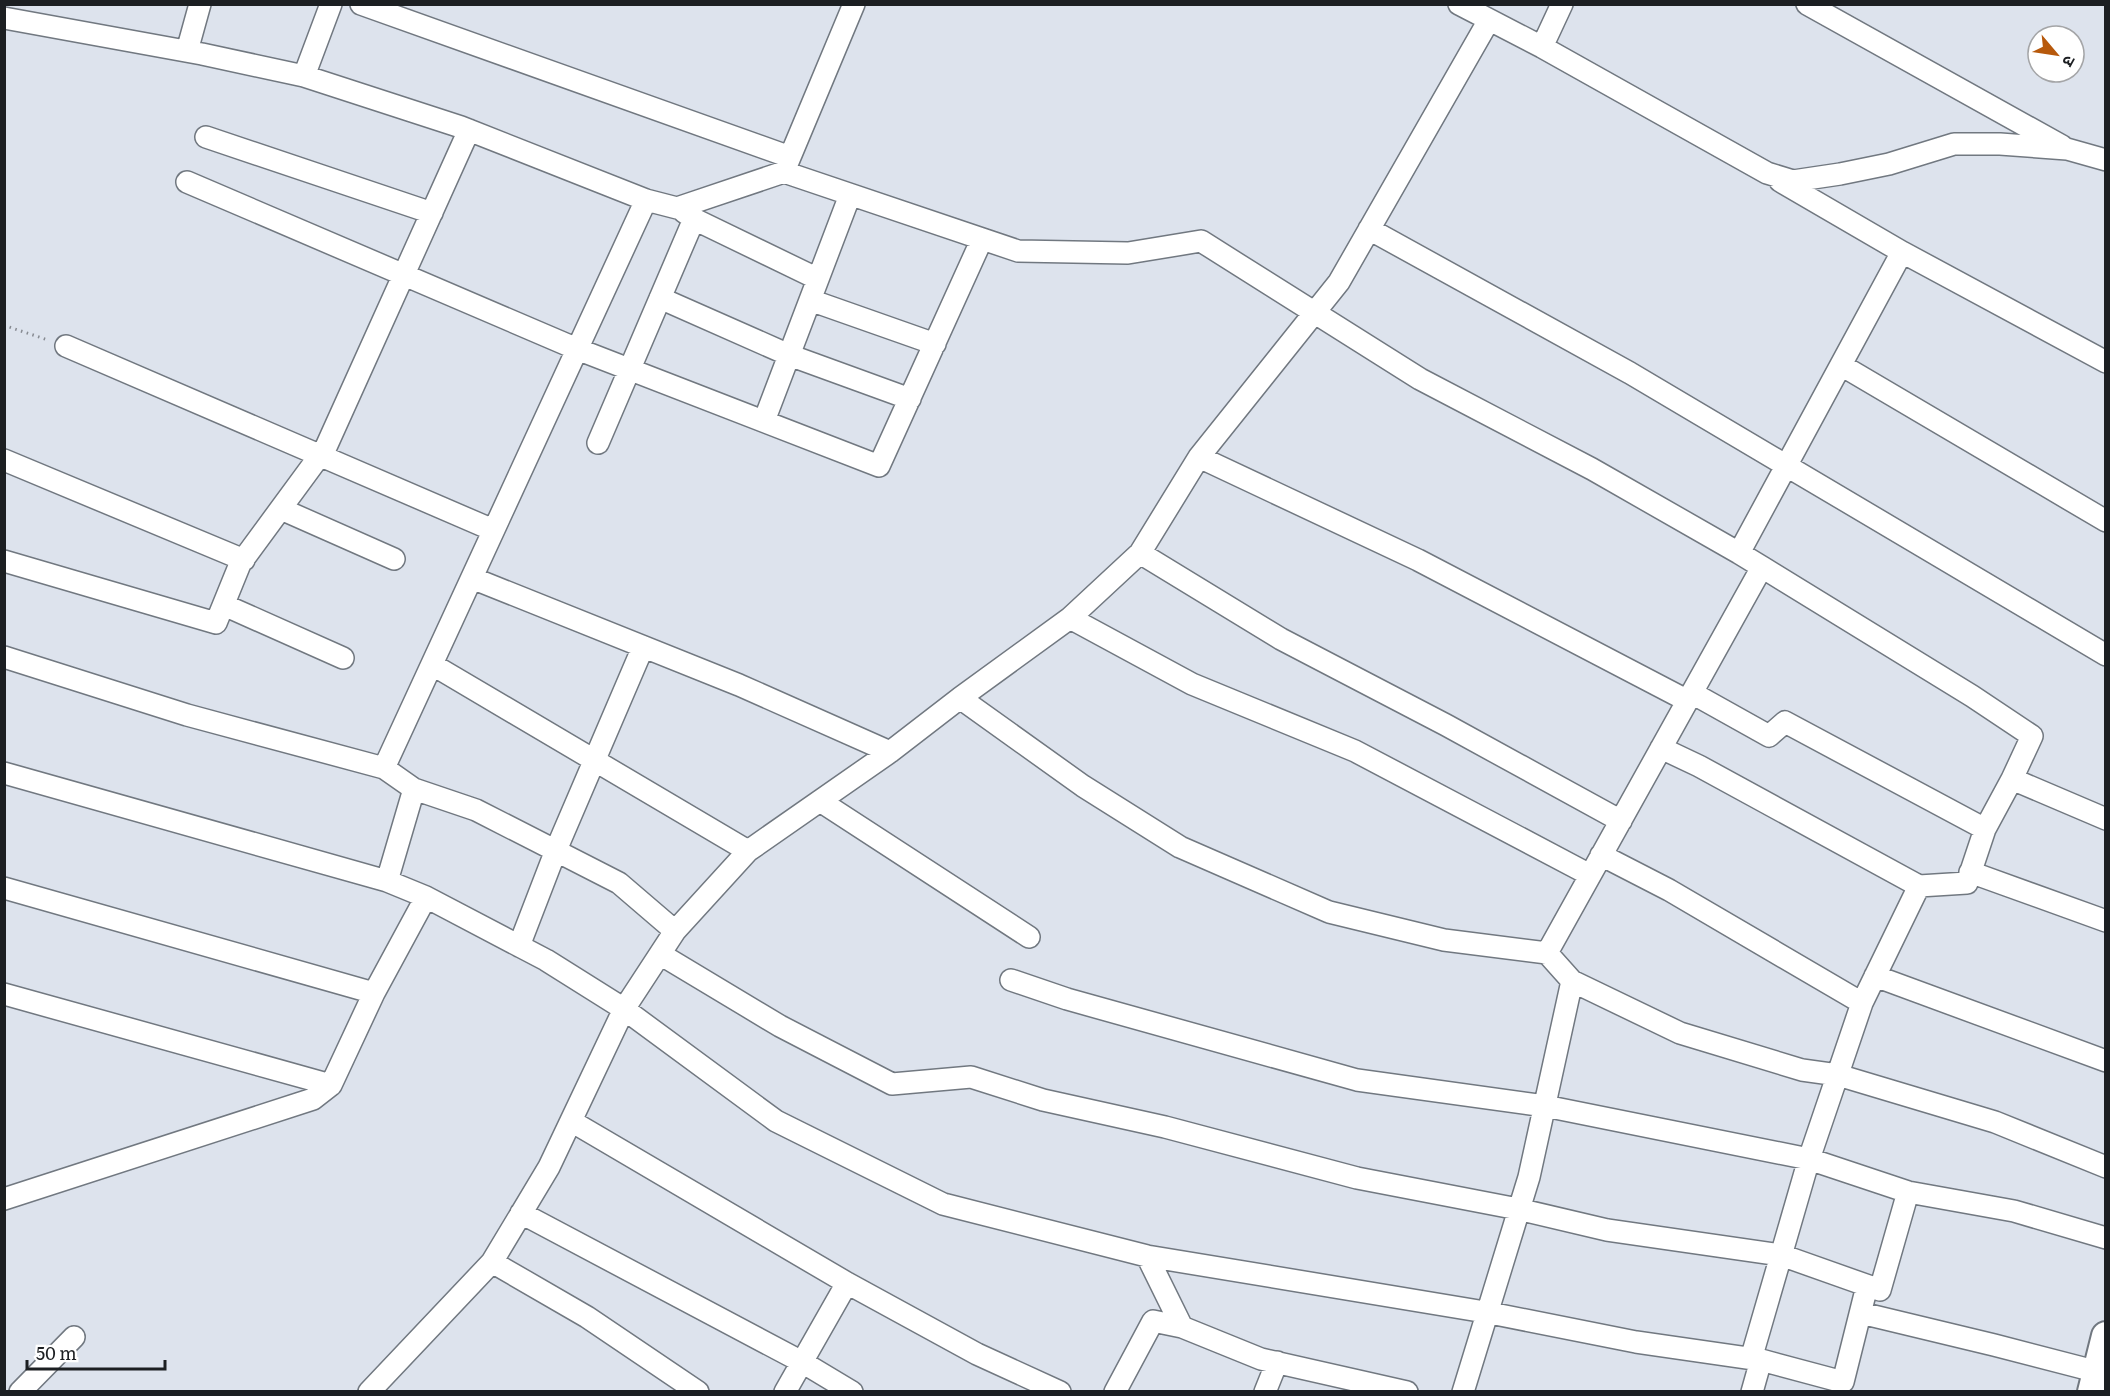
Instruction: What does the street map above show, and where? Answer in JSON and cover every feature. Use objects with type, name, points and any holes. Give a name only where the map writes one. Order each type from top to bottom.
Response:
[{"type":"street","points":[[187,51],[200,4]]},
{"type":"street","points":[[304,76],[331,4]]},
{"type":"street","points":[[361,4],[787,165],[850,195],[1018,251],[1128,253],[1201,241],[1420,380],[1592,469],[1740,553],[1972,696],[2032,736],[1985,829],[1967,883],[1919,886],[1699,766],[1661,748]]},
{"type":"street","points":[[598,443],[660,298],[686,214],[787,165],[854,4]]},
{"type":"street","points":[[1459,4],[1542,47],[1767,173],[1902,252],[2106,362]]},
{"type":"street","points":[[1542,47],[1563,4]]},
{"type":"street","points":[[1807,4],[2067,149]]},
{"type":"street","points":[[4,18],[187,51],[304,76],[469,130],[686,214],[818,279]]},
{"type":"street","points":[[369,1392],[492,1262],[549,1167],[624,1009],[675,932],[748,851],[891,752],[960,698],[1070,618],[1140,554],[1199,457],[1339,282],[1489,20]]},
{"type":"street","points":[[4,561],[216,623],[244,560],[326,447],[469,130]]},
{"type":"street","points":[[206,137],[432,213]]},
{"type":"street","points":[[1767,173],[1793,181],[1840,174],[1889,164],[1954,144],[2000,144],[2067,149],[2106,160]]},
{"type":"street","points":[[187,182],[577,349],[879,466],[982,239]]},
{"type":"street","points":[[764,421],[850,195]]},
{"type":"street","points":[[384,768],[646,200]]},
{"type":"street","points":[[1369,229],[1620,367],[2106,655]]},
{"type":"street","points":[[1740,553],[1902,252]]},
{"type":"street","points":[[660,298],[789,355],[910,399]]},
{"type":"street","points":[[810,300],[934,344]]},
{"type":"street","points":[[66,346],[493,530]]},
{"type":"street","points":[[1841,365],[2106,521]]},
{"type":"street","points":[[1199,457],[1418,560],[1769,736],[1785,722],[1985,829]]},
{"type":"street","points":[[4,460],[244,560]]},
{"type":"street","points":[[281,509],[393,559]]},
{"type":"street","points":[[1140,554],[1281,639],[1446,725],[1621,821]]},
{"type":"street","points":[[1547,952],[1762,567]]},
{"type":"street","points":[[472,579],[739,686],[891,752]]},
{"type":"street","points":[[224,605],[343,658]]},
{"type":"street","points":[[1070,618],[1192,684],[1355,751],[1590,875]]},
{"type":"street","points":[[519,946],[556,850],[643,647]]},
{"type":"street","points":[[4,657],[187,716],[384,768],[414,789],[476,810],[619,883],[675,932]]},
{"type":"street","points":[[433,665],[748,851]]},
{"type":"street","points":[[960,698],[1083,786],[1180,847],[1329,912],[1444,940],[1547,952],[1572,981],[1680,1033],[1802,1070],[1838,1076],[1995,1122],[2106,1167]]},
{"type":"street","points":[[4,773],[387,880],[426,897],[546,960],[624,1009],[776,1121],[943,1204],[1148,1256],[1486,1312],[1636,1342],[1756,1359],[1842,1387],[1868,1286]]},
{"type":"street","points":[[2012,779],[2106,819]]},
{"type":"street","points":[[387,880],[414,789]]},
{"type":"street","points":[[820,801],[1029,937]]},
{"type":"street","points":[[1601,855],[1670,890],[1862,1003]]},
{"type":"street","points":[[1970,872],[2106,921]]},
{"type":"street","points":[[1752,1392],[1756,1359],[1781,1255],[1809,1159],[1862,1003],[1919,886]]},
{"type":"street","points":[[4,888],[374,993]]},
{"type":"street","points":[[4,1199],[313,1099],[331,1085],[374,993],[426,897]]},
{"type":"street","points":[[660,954],[780,1026],[892,1084],[971,1077],[1043,1100],[1165,1127],[1357,1178],[1518,1209],[1607,1230],[1781,1255],[1880,1290],[1908,1192]]},
{"type":"street","points":[[1875,976],[2106,1061]]},
{"type":"street","points":[[1011,980],[1078,1002],[1358,1080],[1545,1106],[1809,1159],[1908,1192],[2014,1210],[2106,1238]]},
{"type":"street","points":[[1463,1392],[1529,1176],[1572,981]]},
{"type":"street","points":[[4,994],[331,1085]]},
{"type":"street","points":[[571,1121],[847,1283],[977,1354],[1060,1392]]},
{"type":"street","points":[[521,1213],[802,1362],[852,1392]]},
{"type":"street","points":[[1148,1256],[1182,1327]]},
{"type":"street","points":[[492,1262],[587,1317],[698,1392]]},
{"type":"street","points":[[784,1392],[847,1283]]},
{"type":"street","points":[[1861,1313],[2098,1379],[2106,1336]]},
{"type":"street","points":[[1115,1392],[1153,1321],[1182,1327],[1261,1359],[1407,1392]]},
{"type":"street","points":[[20,1392],[74,1337]]},
{"type":"street","points":[[1265,1392],[1277,1362]]},
{"type":"path","points":[[4,327],[66,346]]}]
